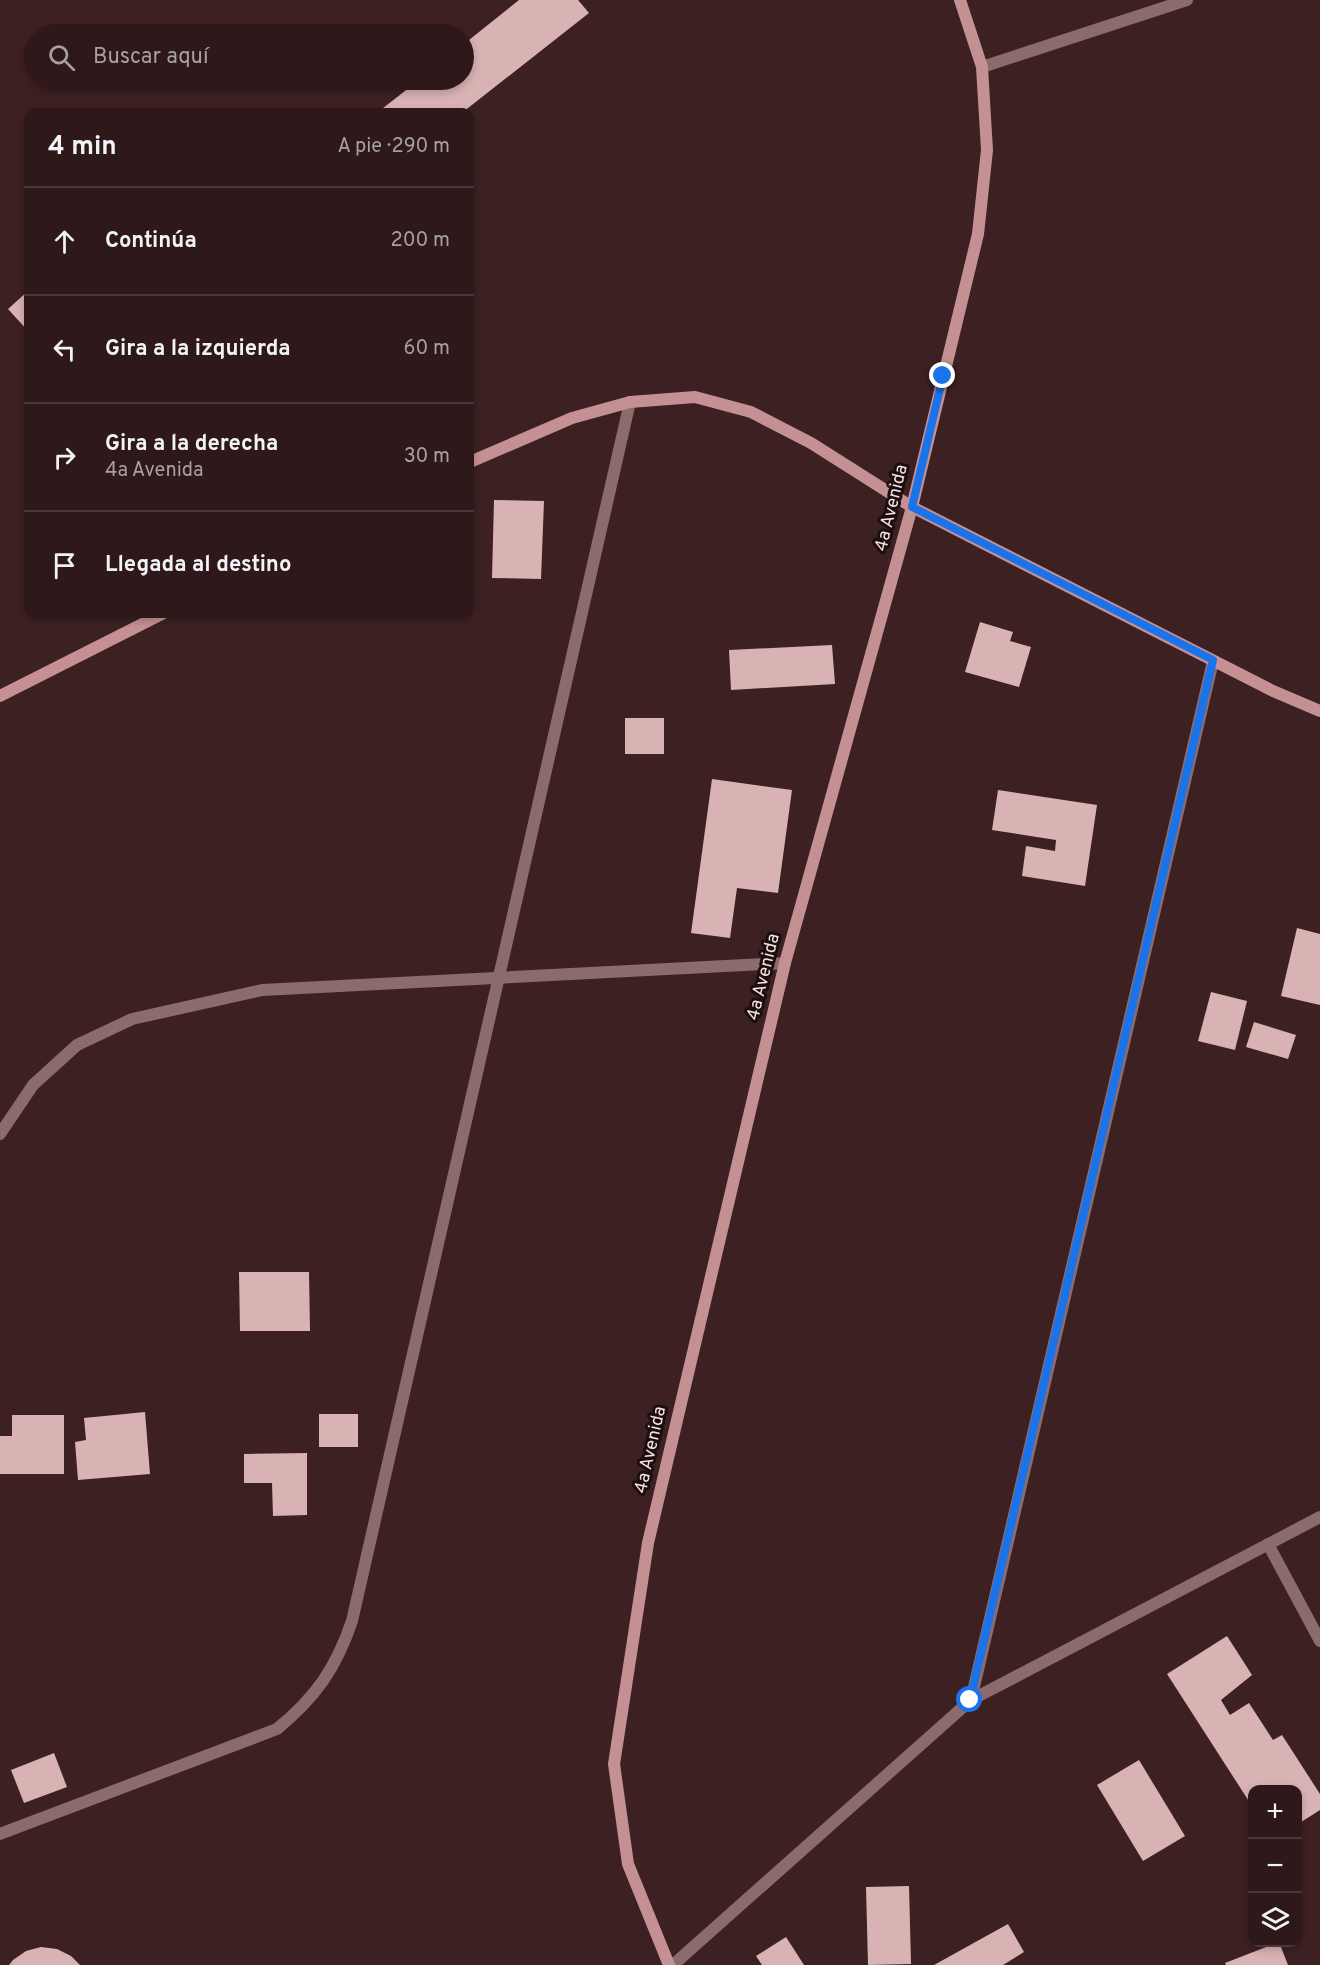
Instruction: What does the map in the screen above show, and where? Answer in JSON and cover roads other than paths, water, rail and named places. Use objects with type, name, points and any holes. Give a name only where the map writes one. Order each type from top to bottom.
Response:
[{"type":"street","name":"4a Avenida","points":[[671,1965],[628,1864],[614,1764],[648,1543],[785,963],[912,507],[978,234],[987,150],[982,68],[960,0]]},
{"type":"street","points":[[982,68],[1187,0]]},
{"type":"street","points":[[474,460],[572,418],[630,402],[695,397],[751,412],[811,443],[912,507],[1273,692],[1320,711]]},
{"type":"street","points":[[0,1834],[277,1729],[314,1695],[328,1676],[342,1649],[352,1621],[630,402]]},
{"type":"street","points":[[0,696],[154,618]]},
{"type":"street","points":[[970,1700],[1213,660]]},
{"type":"street","points":[[0,1134],[33,1085],[76,1045],[132,1019],[262,990],[785,963]]},
{"type":"street","points":[[671,1965],[970,1700],[1320,1517]]},
{"type":"street","points":[[1268,1544],[1320,1641]]}]
